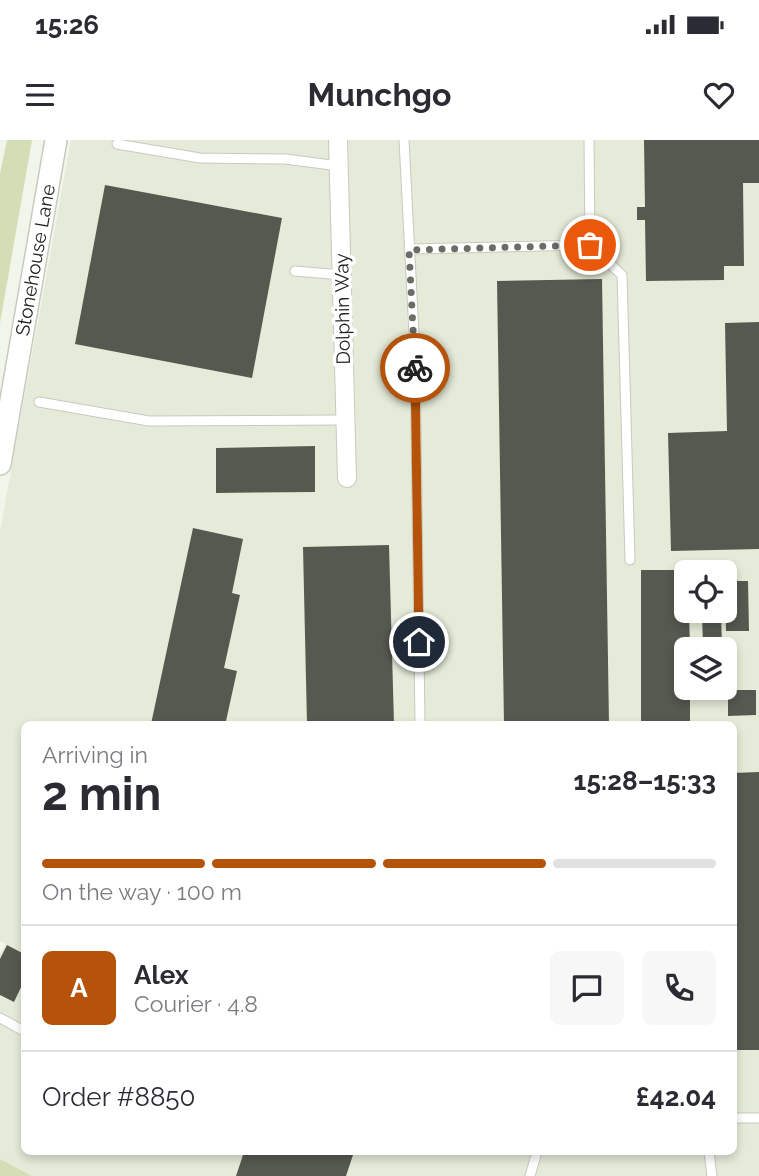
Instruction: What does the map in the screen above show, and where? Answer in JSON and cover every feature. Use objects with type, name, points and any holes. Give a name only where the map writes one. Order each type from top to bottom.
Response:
[{"type":"street","name":"Stonehouse Lane","points":[[0,464],[56,140]]},
{"type":"street","name":"Dolphin Way","points":[[338,140],[347,478]]},
{"type":"lane","points":[[404,140],[415,353],[420,721]]},
{"type":"lane","points":[[589,140],[590,245]]},
{"type":"lane","points":[[117,144],[200,158],[285,159],[339,166]]},
{"type":"lane","points":[[409,250],[590,245],[622,275],[630,561]]},
{"type":"lane","points":[[295,271],[341,275]]},
{"type":"lane","points":[[39,402],[149,421],[345,420]]},
{"type":"lane","points":[[0,1018],[21,1029]]},
{"type":"lane","points":[[737,1118],[759,1118]]},
{"type":"lane","points":[[530,1176],[536,1155]]},
{"type":"lane","points":[[709,1155],[712,1176]]},
{"type":"shaded area","points":[[71,140],[759,140],[759,1176],[31,1176],[0,1159],[0,954],[6,944],[0,941],[0,532]]},
{"type":"green space","points":[[7,140],[32,140],[0,323],[0,174]]},
{"type":"green space","points":[[0,1159],[32,1176],[0,1176]]},
{"type":"building","points":[[644,140],[759,140],[759,183],[743,183],[744,266],[724,266],[724,280],[646,281],[645,220],[637,220],[637,207],[645,207]]},
{"type":"building","points":[[105,185],[282,218],[252,378],[75,344]]},
{"type":"building","points":[[602,279],[609,721],[504,721],[497,281]]},
{"type":"building","points":[[759,322],[759,549],[671,551],[668,433],[727,431],[725,323]]},
{"type":"building","points":[[315,446],[315,492],[216,493],[216,448]]},
{"type":"building","points":[[193,528],[243,539],[232,593],[240,595],[224,668],[237,671],[226,721],[152,721]]},
{"type":"building","points":[[389,545],[394,721],[307,721],[303,547]]},
{"type":"building","points":[[641,570],[674,570],[674,623],[689,623],[690,637],[674,637],[674,700],[690,700],[690,721],[641,721]]},
{"type":"building","points":[[737,581],[748,581],[749,631],[726,631],[726,623],[737,623]]},
{"type":"building","points":[[702,623],[721,623],[722,637],[703,637]]},
{"type":"building","points":[[737,690],[756,690],[756,715],[728,716],[728,700],[737,700]]},
{"type":"building","points":[[759,772],[759,1050],[737,1050],[737,773]]},
{"type":"building","points":[[7,945],[21,952],[21,987],[14,1002],[0,995],[0,959]]},
{"type":"building","points":[[243,1155],[353,1155],[346,1176],[236,1176]]},
{"type":"way so far","points":[[415,368],[409,250],[590,245]]},
{"type":"route","points":[[415,368],[419,642]]}]
